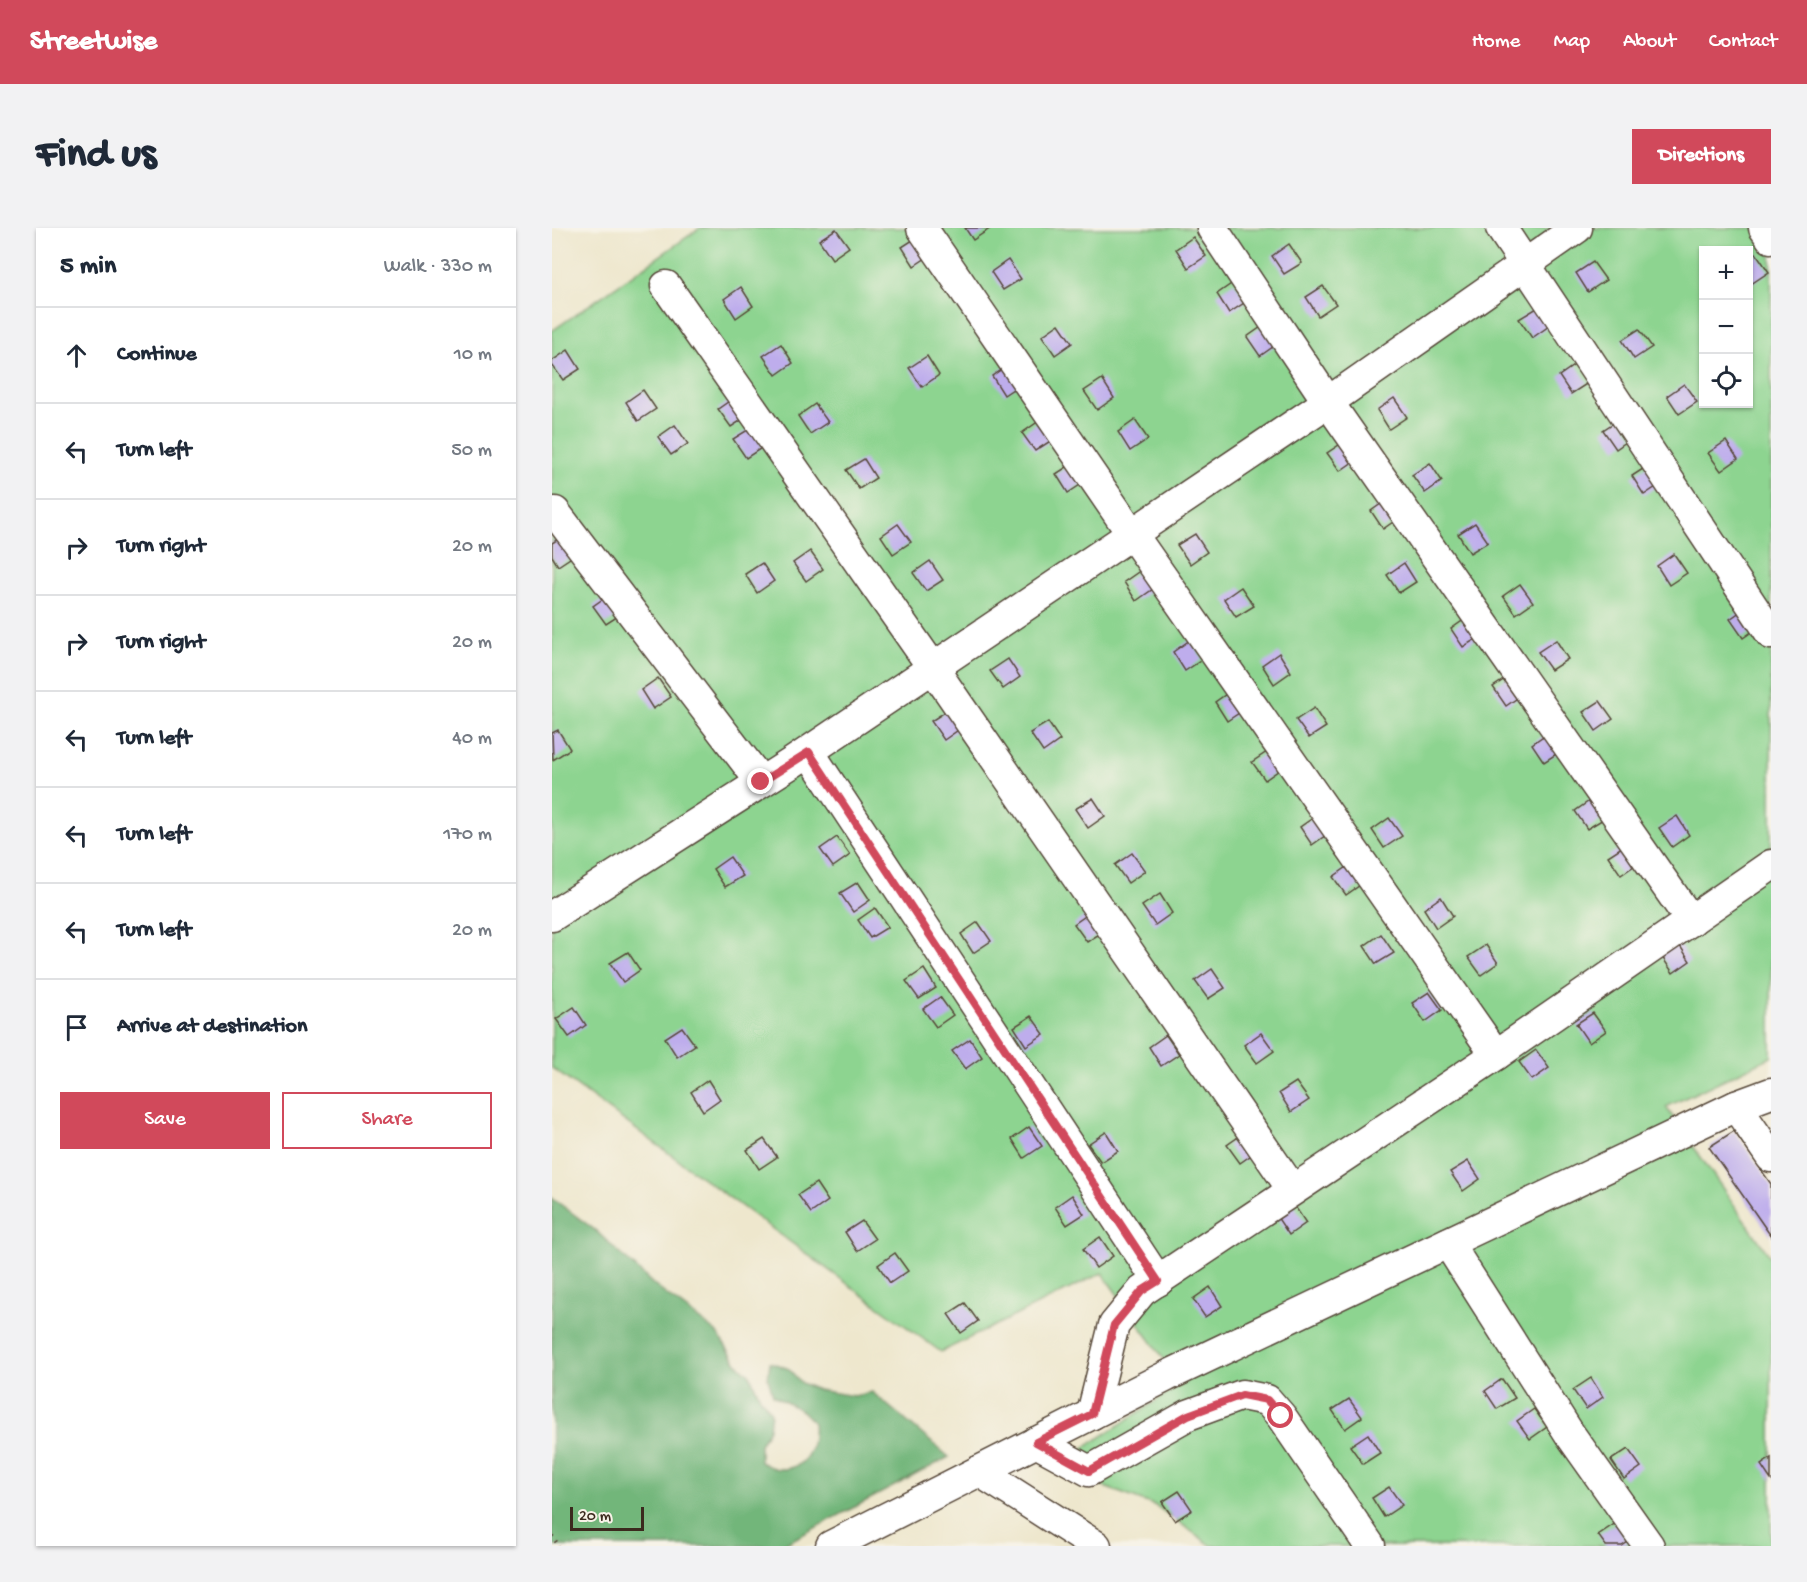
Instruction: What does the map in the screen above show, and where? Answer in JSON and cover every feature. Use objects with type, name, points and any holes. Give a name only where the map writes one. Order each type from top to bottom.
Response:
[{"type":"street","points":[[922,228],[1132,534],[1496,1054]]},
{"type":"street","points":[[1212,228],[1328,402],[1691,921]]},
{"type":"street","points":[[1500,228],[1771,634]]},
{"type":"street","points":[[552,916],[809,752],[1328,402],[1578,228]]},
{"type":"street","points":[[1764,228],[1771,238]]},
{"type":"street","points":[[666,286],[1292,1189]]},
{"type":"street","points":[[552,514],[555,512],[761,782]]},
{"type":"street","points":[[809,752],[1158,1281]]},
{"type":"street","points":[[1092,1414],[1114,1325],[1142,1291],[1496,1054],[1771,865]]},
{"type":"street","points":[[831,1546],[1178,1371],[1736,1106],[1771,1093]]},
{"type":"street","points":[[1736,1106],[1771,1157]]},
{"type":"street","points":[[1448,1243],[1569,1433],[1649,1546]]},
{"type":"street","points":[[1036,1442],[1089,1471],[1188,1415],[1242,1395],[1267,1400],[1281,1416],[1370,1546]]},
{"type":"street","points":[[979,1471],[1095,1546]]},
{"type":"path","points":[[552,1536],[559,1546]]},
{"type":"green space","points":[[700,228],[1771,228],[1771,1057],[1666,1107],[1771,1258],[1771,1546],[1212,1546],[1156,1506],[1053,1468],[1182,1384],[1102,1273],[941,1352],[552,1068],[552,331]]},
{"type":"green space","points":[[552,1198],[595,1230],[655,1286],[716,1332],[737,1363],[750,1375],[760,1397],[771,1412],[769,1429],[760,1444],[760,1462],[776,1469],[796,1466],[807,1455],[813,1440],[813,1422],[802,1411],[773,1395],[768,1378],[770,1362],[789,1369],[801,1383],[818,1390],[854,1396],[872,1392],[949,1457],[781,1546],[552,1546]]},
{"type":"building","points":[[965,228],[991,228],[973,240]]},
{"type":"building","points":[[836,229],[849,247],[832,259],[819,240]]},
{"type":"building","points":[[919,236],[932,254],[914,266],[902,247]]},
{"type":"building","points":[[1193,237],[1206,256],[1188,268],[1176,249]]},
{"type":"building","points":[[1289,244],[1302,263],[1284,274],[1272,256]]},
{"type":"building","points":[[1756,253],[1769,272],[1753,283],[1753,255]]},
{"type":"building","points":[[1008,260],[1021,279],[1003,290],[991,272]]},
{"type":"building","points":[[1593,262],[1606,280],[1588,292],[1576,273]]},
{"type":"building","points":[[1234,282],[1247,301],[1229,313],[1217,294]]},
{"type":"building","points":[[1323,286],[1336,304],[1318,316],[1306,297]]},
{"type":"building","points":[[741,287],[753,306],[736,318],[724,299]]},
{"type":"building","points":[[1537,308],[1549,326],[1532,338],[1519,319]]},
{"type":"building","points":[[1059,324],[1072,343],[1055,355],[1042,336]]},
{"type":"building","points":[[1264,325],[1277,344],[1260,356],[1247,337]]},
{"type":"building","points":[[1639,329],[1652,347],[1634,359],[1622,340]]},
{"type":"building","points":[[781,344],[793,363],[776,375],[763,356]]},
{"type":"building","points":[[568,350],[580,369],[563,380],[552,365],[552,361]]},
{"type":"building","points":[[927,356],[939,375],[922,387],[909,368]]},
{"type":"building","points":[[1009,364],[1022,383],[1004,395],[992,376]]},
{"type":"building","points":[[1576,364],[1588,383],[1571,394],[1559,376]]},
{"type":"building","points":[[1102,379],[1114,398],[1097,410],[1084,391]]},
{"type":"building","points":[[1684,384],[1697,402],[1679,414],[1667,396]]},
{"type":"building","points":[[643,390],[656,409],[638,421],[626,402]]},
{"type":"building","points":[[735,397],[748,416],[731,427],[718,409]]},
{"type":"building","points":[[1394,398],[1407,417],[1389,429],[1377,410]]},
{"type":"building","points":[[815,404],[828,422],[810,434],[798,416]]},
{"type":"building","points":[[1621,418],[1633,437],[1616,449],[1603,430]]},
{"type":"building","points":[[1135,420],[1148,439],[1130,451],[1118,432]]},
{"type":"building","points":[[1039,421],[1052,440],[1035,451],[1022,433]]},
{"type":"building","points":[[675,425],[688,444],[671,455],[658,437]]},
{"type":"building","points":[[751,428],[763,447],[746,458],[733,439]]},
{"type":"building","points":[[1345,441],[1357,459],[1340,471],[1327,453]]},
{"type":"building","points":[[1726,441],[1738,459],[1721,471],[1708,453]]},
{"type":"building","points":[[864,459],[876,478],[859,489],[846,470]]},
{"type":"building","points":[[1073,463],[1086,481],[1068,493],[1056,474]]},
{"type":"building","points":[[1430,463],[1442,481],[1425,493],[1412,475]]},
{"type":"building","points":[[1649,465],[1662,483],[1644,495],[1632,476]]},
{"type":"building","points":[[1388,499],[1400,517],[1383,529],[1371,511]]},
{"type":"building","points":[[1475,523],[1488,542],[1470,553],[1458,534]]},
{"type":"building","points":[[898,524],[911,542],[893,554],[881,536]]},
{"type":"building","points":[[1195,534],[1207,552],[1190,564],[1177,545]]},
{"type":"building","points":[[563,536],[576,554],[558,566],[552,556],[552,543]]},
{"type":"building","points":[[810,551],[823,569],[806,581],[793,563]]},
{"type":"building","points":[[1674,554],[1687,573],[1669,585],[1657,566]]},
{"type":"building","points":[[930,561],[943,580],[926,591],[913,573]]},
{"type":"building","points":[[762,563],[774,581],[757,593],[745,574]]},
{"type":"building","points":[[1404,563],[1416,582],[1399,593],[1387,575]]},
{"type":"building","points":[[1141,570],[1153,589],[1136,601],[1124,582]]},
{"type":"building","points":[[1520,584],[1533,602],[1516,614],[1503,596]]},
{"type":"building","points":[[1241,587],[1254,606],[1236,617],[1224,599]]},
{"type":"building","points":[[610,594],[623,613],[606,624],[593,606]]},
{"type":"building","points":[[1747,607],[1760,626],[1743,638],[1730,619]]},
{"type":"building","points":[[1468,617],[1481,636],[1463,647],[1451,629]]},
{"type":"building","points":[[1190,640],[1203,659],[1185,671],[1173,652]]},
{"type":"building","points":[[1556,640],[1568,659],[1551,670],[1538,652]]},
{"type":"building","points":[[1279,653],[1291,672],[1274,684],[1262,665]]},
{"type":"building","points":[[1008,659],[1020,677],[1003,689],[990,671]]},
{"type":"building","points":[[1511,675],[1523,694],[1506,706],[1493,687]]},
{"type":"building","points":[[658,678],[671,697],[653,709],[641,690]]},
{"type":"building","points":[[1232,690],[1245,709],[1227,721],[1215,702]]},
{"type":"building","points":[[1600,701],[1613,719],[1596,731],[1583,712]]},
{"type":"building","points":[[1314,708],[1326,727],[1309,738],[1296,720]]},
{"type":"building","points":[[948,710],[961,728],[944,740],[931,721]]},
{"type":"building","points":[[1048,722],[1060,740],[1043,752],[1030,733]]},
{"type":"building","points":[[558,730],[570,749],[553,760],[552,733]]},
{"type":"building","points":[[1549,732],[1561,751],[1544,762],[1532,744]]},
{"type":"building","points":[[1270,750],[1282,768],[1265,780],[1252,762]]},
{"type":"building","points":[[1093,798],[1105,816],[1088,828],[1075,809]]},
{"type":"building","points":[[1592,799],[1605,818],[1587,829],[1575,811]]},
{"type":"building","points":[[1317,815],[1329,833],[1312,845],[1300,827]]},
{"type":"building","points":[[1677,816],[1689,835],[1672,847],[1659,828]]},
{"type":"building","points":[[1389,818],[1402,836],[1384,848],[1372,830]]},
{"type":"building","points":[[837,837],[850,855],[833,867],[820,849]]},
{"type":"building","points":[[1625,845],[1638,863],[1621,875],[1608,856]]},
{"type":"building","points":[[1132,853],[1145,871],[1128,883],[1115,865]]},
{"type":"building","points":[[730,857],[743,876],[725,887],[713,869]]},
{"type":"building","points":[[1350,865],[1363,883],[1346,895],[1333,877]]},
{"type":"building","points":[[858,882],[870,900],[853,912],[840,893]]},
{"type":"building","points":[[1160,894],[1172,913],[1155,925],[1142,906]]},
{"type":"building","points":[[1441,897],[1453,916],[1436,928],[1424,909]]},
{"type":"building","points":[[875,908],[888,927],[870,938],[858,920]]},
{"type":"building","points":[[1091,912],[1104,931],[1087,942],[1074,924]]},
{"type":"building","points":[[978,922],[991,941],[973,953],[961,934]]},
{"type":"building","points":[[1381,934],[1394,953],[1376,964],[1364,946]]},
{"type":"building","points":[[1678,943],[1690,961],[1673,973],[1660,954]]},
{"type":"building","points":[[1486,945],[1498,963],[1481,975],[1468,957]]},
{"type":"building","points":[[628,952],[640,970],[623,982],[610,963]]},
{"type":"building","points":[[924,969],[936,988],[919,999],[906,981]]},
{"type":"building","points":[[1212,969],[1225,988],[1208,999],[1195,981]]},
{"type":"building","points":[[1429,992],[1442,1010],[1425,1022],[1412,1003]]},
{"type":"building","points":[[940,997],[953,1015],[936,1027],[923,1009]]},
{"type":"building","points":[[574,1007],[586,1025],[569,1037],[556,1019]]},
{"type":"building","points":[[1593,1013],[1606,1031],[1589,1043],[1576,1024]]},
{"type":"building","points":[[1031,1016],[1044,1034],[1026,1046],[1014,1027]]},
{"type":"building","points":[[682,1027],[695,1045],[677,1057],[665,1038]]},
{"type":"building","points":[[1261,1033],[1274,1051],[1257,1063],[1244,1045]]},
{"type":"building","points":[[1166,1035],[1179,1054],[1161,1066],[1149,1047]]},
{"type":"building","points":[[970,1039],[982,1057],[965,1069],[952,1051]]},
{"type":"building","points":[[1536,1050],[1549,1068],[1532,1080],[1519,1062]]},
{"type":"building","points":[[708,1080],[720,1099],[703,1111],[691,1092]]},
{"type":"building","points":[[1296,1082],[1309,1100],[1291,1112],[1279,1093]]},
{"type":"building","points":[[1029,1127],[1042,1146],[1024,1158],[1012,1139]]},
{"type":"building","points":[[1734,1131],[1771,1184],[1771,1236],[1709,1147]]},
{"type":"building","points":[[1106,1132],[1118,1151],[1101,1162],[1088,1144]]},
{"type":"building","points":[[1244,1133],[1257,1151],[1240,1163],[1227,1145]]},
{"type":"building","points":[[764,1139],[777,1157],[759,1169],[747,1150]]},
{"type":"building","points":[[1468,1161],[1480,1179],[1463,1191],[1450,1172]]},
{"type":"building","points":[[816,1183],[828,1201],[811,1213],[798,1195]]},
{"type":"building","points":[[1072,1195],[1084,1214],[1067,1225],[1055,1207]]},
{"type":"building","points":[[1294,1205],[1306,1223],[1289,1235],[1277,1217]]},
{"type":"building","points":[[862,1221],[875,1239],[857,1251],[845,1232]]},
{"type":"building","points":[[1100,1237],[1113,1256],[1096,1268],[1083,1249]]},
{"type":"building","points":[[895,1253],[908,1271],[890,1283],[878,1265]]},
{"type":"building","points":[[1210,1287],[1222,1306],[1205,1317],[1193,1299]]},
{"type":"building","points":[[965,1303],[978,1321],[961,1333],[948,1314]]},
{"type":"building","points":[[1591,1378],[1603,1397],[1586,1409],[1573,1390]]},
{"type":"building","points":[[1502,1379],[1515,1398],[1497,1409],[1485,1391]]},
{"type":"building","points":[[1349,1399],[1362,1417],[1345,1429],[1332,1410]]},
{"type":"building","points":[[1534,1409],[1547,1427],[1530,1439],[1517,1421]]},
{"type":"building","points":[[1368,1434],[1380,1453],[1363,1464],[1350,1446]]},
{"type":"building","points":[[1628,1449],[1641,1467],[1624,1479],[1611,1460]]},
{"type":"building","points":[[1771,1458],[1771,1480],[1761,1465]]},
{"type":"building","points":[[1389,1487],[1402,1505],[1384,1517],[1372,1498]]},
{"type":"building","points":[[1179,1491],[1192,1510],[1175,1521],[1162,1502]]},
{"type":"building","points":[[1616,1523],[1628,1542],[1622,1546],[1606,1546],[1598,1535]]},
{"type":"route","points":[[761,782],[809,752],[1158,1281],[1142,1291],[1114,1325],[1092,1414],[1036,1442],[1089,1471],[1188,1415],[1242,1395],[1267,1400],[1281,1416]]}]
